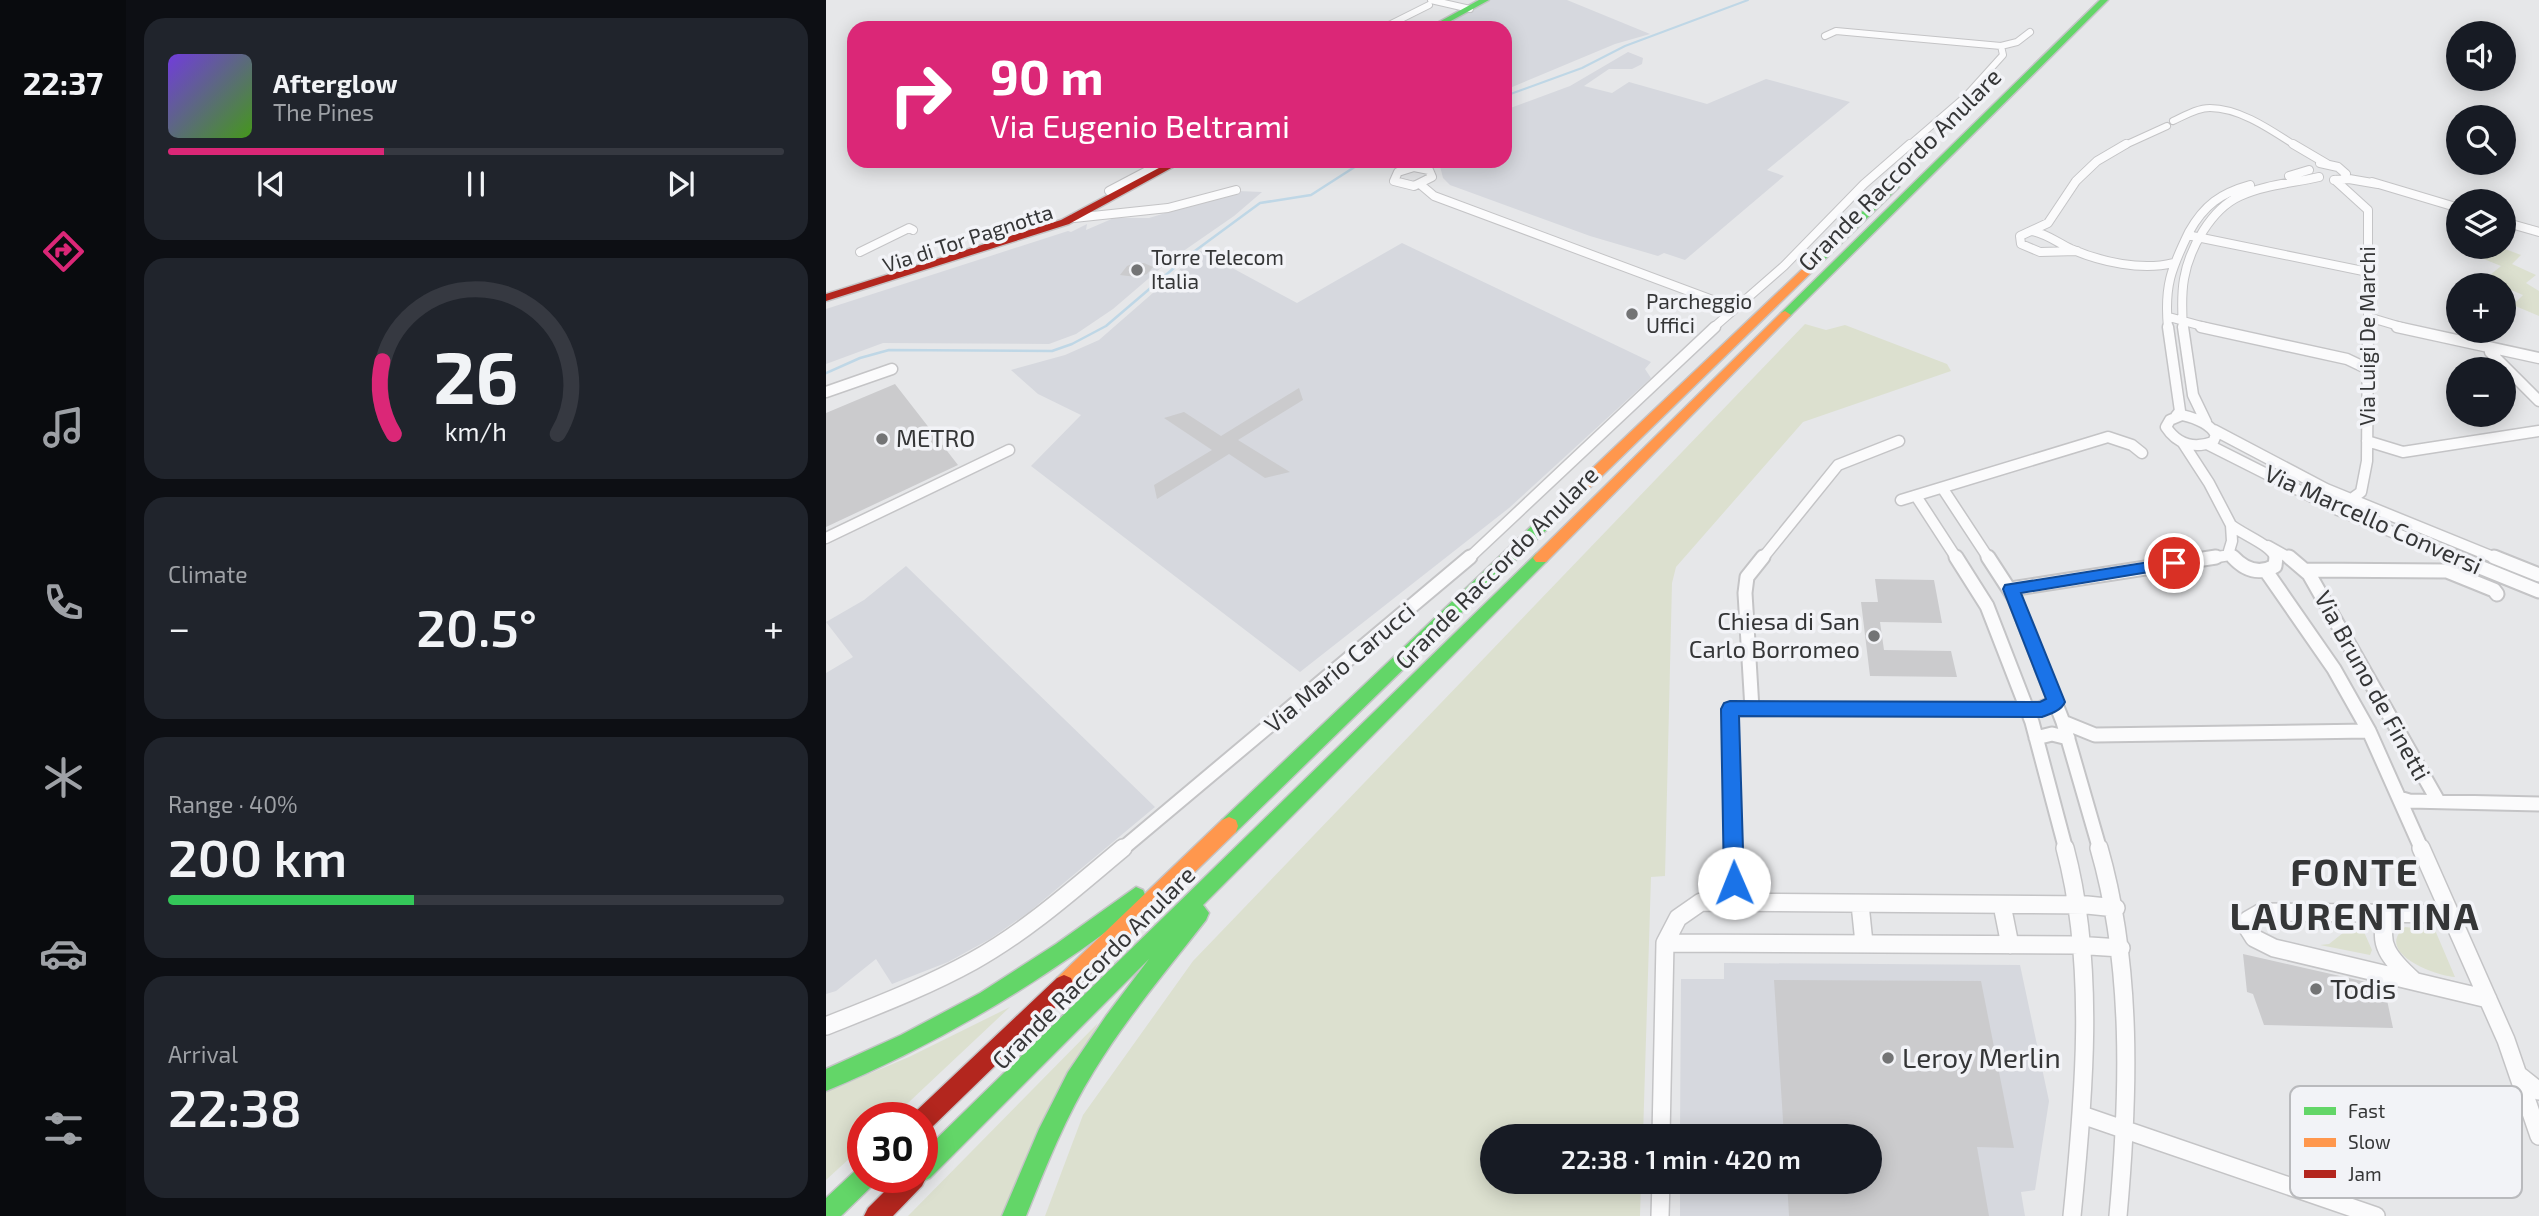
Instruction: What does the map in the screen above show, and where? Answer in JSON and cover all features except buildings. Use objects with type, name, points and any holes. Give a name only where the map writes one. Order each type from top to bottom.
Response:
[{"type":"main road","points":[[1446,21],[1485,0]]},
{"type":"main road","name":"Grande Raccordo Anulare","points":[[938,1106],[2088,0]]},
{"type":"main road","name":"Grande Raccordo Anulare","points":[[938,1154],[2104,0]]},
{"type":"main road","name":"Via di Tor Pagnotta","points":[[826,298],[1074,218],[1112,194],[1165,168]]},
{"type":"main road","name":"Via di Tor Pagnotta","points":[[826,307],[1065,229],[1093,216],[1112,194]]},
{"type":"main road","points":[[826,1080],[917,1042],[975,1012],[1021,983],[1099,927],[1275,781]]},
{"type":"main road","points":[[1014,1216],[1045,1142],[1087,1062],[1127,1003],[1258,837]]},
{"type":"main road","points":[[826,1214],[848,1193]]},
{"type":"main road","points":[[876,1216],[899,1193]]},
{"type":"street","points":[[1396,21],[1430,3],[1470,9]]},
{"type":"street","points":[[1825,36],[1828,32],[1839,31],[2001,47],[2017,42],[2030,32]]},
{"type":"street","points":[[1421,185],[1434,196],[1718,302],[1739,304],[1784,266],[1864,184],[1966,96],[2003,55],[2001,47]]},
{"type":"street","points":[[2054,243],[2032,250],[2021,244],[2020,236],[2048,223],[2085,170],[2110,152],[2204,109],[2223,110],[2302,149],[2327,164],[2341,177]]},
{"type":"street","points":[[2302,149],[2311,158],[2310,167],[2319,177]]},
{"type":"street","points":[[2183,443],[2171,436],[2166,427],[2169,420],[2180,411],[2169,355],[2169,282],[2172,263],[2200,211],[2220,196],[2327,164]]},
{"type":"street","points":[[1112,194],[1155,168]]},
{"type":"street","points":[[2207,445],[2215,439],[2210,426],[2195,404],[2184,353],[2184,276],[2217,211],[2237,198],[2319,177],[2341,177],[2378,184],[2446,204]]},
{"type":"street","name":"Via Luigi De Marchi","points":[[2341,177],[2368,209],[2366,475],[2361,492],[2350,500]]},
{"type":"street","points":[[1074,218],[1168,208],[1236,190]]},
{"type":"street","points":[[2048,223],[2054,243]]},
{"type":"street","points":[[2516,225],[2539,232]]},
{"type":"street","points":[[860,252],[909,229],[913,230]]},
{"type":"street","points":[[2032,231],[2077,251],[2145,266],[2172,263]]},
{"type":"street","points":[[2189,232],[2192,236],[2368,272]]},
{"type":"street","points":[[2145,266],[2169,282]]},
{"type":"street","name":"Via Mario Carucci","points":[[826,1026],[924,987],[967,964],[1007,940],[1077,886],[1450,576],[1739,304]]},
{"type":"street","points":[[2368,315],[2389,325],[2446,334]]},
{"type":"street","points":[[2169,317],[2184,323],[2347,359],[2368,369]]},
{"type":"street","points":[[2480,343],[2539,358]]},
{"type":"street","points":[[2500,343],[2539,349]]},
{"type":"street","points":[[2489,346],[2490,352],[2539,401]]},
{"type":"street","points":[[826,392],[892,369]]},
{"type":"street","points":[[2176,416],[2191,416],[2210,426]]},
{"type":"street","name":"Via Marcello Conversi","points":[[2210,426],[2296,475],[2350,500],[2539,575]]},
{"type":"street","points":[[2367,442],[2403,452],[2539,430]]},
{"type":"street","points":[[1901,500],[2108,437],[2132,445],[2142,453]]},
{"type":"street","points":[[1752,709],[1745,593],[1748,577],[1838,465],[1899,441]]},
{"type":"street","name":"Via Marcello Conversi","points":[[2183,443],[2207,445],[2338,510],[2539,591]]},
{"type":"street","name":"Via Bruno de Finetti","points":[[2183,443],[2208,481],[2231,525],[2247,538],[2268,546],[2306,570],[2438,801]]},
{"type":"street","name":"Via Bruno de Finetti","points":[[2207,445],[2203,460],[2209,473],[2208,481]]},
{"type":"street","points":[[826,538],[1009,450]]},
{"type":"street","points":[[1943,489],[2011,589],[2063,722],[2116,908],[2121,948],[2126,1130],[2118,1216]]},
{"type":"street","points":[[1916,496],[1983,598],[2027,709],[2078,905],[2083,945],[2082,1115],[2072,1216]]},
{"type":"street","name":"Via Bruno de Finetti","points":[[2230,555],[2228,548],[2232,541],[2231,525]]},
{"type":"street","points":[[2232,541],[2247,538]]},
{"type":"street","points":[[2011,589],[2230,555],[2245,568],[2266,571],[2276,566],[2277,561],[2268,546]]},
{"type":"street","name":"Via Bruno de Finetti","points":[[2306,570],[2447,571],[2494,590],[2497,594]]},
{"type":"street","name":"Via Bruno de Finetti","points":[[2266,571],[2333,669],[2369,731],[2488,999],[2520,1075],[2538,1129]]},
{"type":"street","points":[[1735,903],[1730,709],[2042,709],[2056,702]]},
{"type":"street","points":[[2063,722],[2095,735],[2369,731]]},
{"type":"street","points":[[2036,738],[2052,734],[2068,738]]},
{"type":"street","points":[[2399,797],[2409,801],[2539,804]]},
{"type":"street","points":[[1661,1124],[1665,943],[1678,918],[1701,902],[2078,905],[2116,908]]},
{"type":"street","points":[[1860,904],[1864,943]]},
{"type":"street","points":[[2002,905],[2010,945]]},
{"type":"street","points":[[2451,914],[2262,912],[2248,920],[2247,927],[2260,942],[2274,948],[2488,999]]},
{"type":"street","points":[[2390,914],[2382,929],[2383,945],[2393,961],[2416,982]]},
{"type":"street","points":[[1665,943],[2083,945],[2121,948]]},
{"type":"street","points":[[2520,1075],[2539,1091]]},
{"type":"street","points":[[2082,1115],[2290,1186]]},
{"type":"street","points":[[1660,1216],[1661,1194]]},
{"type":"street","points":[[2324,1198],[2376,1216]]},
{"type":"shaded area","points":[[1491,0],[1567,0],[1650,34],[1615,44],[1512,87],[1512,21],[1452,21]]},
{"type":"shaded area","points":[[1628,52],[1643,58],[1642,64],[1632,69],[1609,69],[1584,86],[1612,93],[1629,82],[1707,104],[1766,79],[1850,102],[1767,170],[1784,176],[1685,260],[1664,253],[1658,256],[1590,236],[1450,185],[1443,178],[1440,168],[1512,168],[1512,107],[1570,86]]},
{"type":"shaded area","points":[[1238,191],[1262,192],[1234,216],[1169,261],[1113,309],[1076,334],[1049,344],[883,343],[826,364],[826,309],[1071,232],[1087,224],[1086,230],[1114,218],[1149,218]]},
{"type":"shaded area","points":[[1402,243],[1651,362],[1645,369],[1651,378],[1509,508],[1300,672],[1031,466],[1081,415],[1038,394],[1011,370],[1065,355],[1099,340],[1201,251],[1297,303]]},
{"type":"shaded area","points":[[906,566],[1155,807],[1029,912],[990,939],[948,962],[892,984],[876,959],[836,991],[826,994],[826,673],[853,657],[826,622],[864,600]]},
{"type":"shaded area","points":[[1724,963],[2020,965],[2049,1101],[2035,1190],[2021,1192],[2025,1216],[1680,1216],[1680,1194],[1882,1194],[1882,1124],[1680,1124],[1681,979],[1724,979]]},
{"type":"green space","points":[[2516,253],[2521,255],[2512,264],[2536,275],[2526,283],[2539,291],[2539,316],[2516,306],[2516,302],[2523,295],[2516,292],[2516,273],[2492,273],[2501,266],[2484,259],[2516,259]]},
{"type":"green space","points":[[1805,324],[1826,330],[1845,325],[1947,364],[1951,371],[1803,422],[1676,567],[1672,583],[1665,876],[1651,877],[1643,1124],[1480,1124],[1480,1194],[1641,1194],[1640,1216],[1045,1216],[1083,1115],[1193,961]]},
{"type":"green space","points":[[2405,927],[2435,930],[2455,977],[2423,968],[2402,954],[2397,946],[2397,937]]},
{"type":"green space","points":[[2348,929],[2364,932],[2372,950],[2370,955],[2320,945],[2329,944]]},
{"type":"green space","points":[[1010,1007],[909,1102],[847,1102],[847,1161],[826,1180],[826,1092],[909,1057]]},
{"type":"green space","points":[[1098,1023],[1004,1216],[908,1216],[931,1193],[938,1193],[938,1186]]},
{"type":"waterway","points":[[1512,93],[1582,68],[1625,46],[1748,0]]},
{"type":"waterway","points":[[826,373],[860,358],[889,350],[1052,351],[1072,344],[1106,326],[1188,256],[1260,203],[1311,195],[1353,168]]},
{"type":"traffic: fast","points":[[1445,21],[1485,0]]},
{"type":"traffic: fast","points":[[1785,315],[2104,0]]},
{"type":"traffic: fast","points":[[1817,261],[1894,187]]},
{"type":"traffic: fast","points":[[1229,826],[1565,503]]},
{"type":"traffic: fast","points":[[938,1154],[1541,558]]},
{"type":"traffic: fast","points":[[826,1080],[909,1043],[988,1000],[1063,951],[1136,897]]},
{"type":"traffic: fast","points":[[1014,1216],[1038,1157],[1076,1080],[1127,1004],[1199,913]]},
{"type":"traffic: fast","points":[[826,1214],[848,1193]]},
{"type":"traffic: slow","points":[[1565,503],[1817,261]]},
{"type":"traffic: slow","points":[[1541,558],[1785,315]]},
{"type":"traffic: slow","points":[[1064,985],[1229,826]]},
{"type":"traffic: jam","points":[[826,298],[1065,222],[1166,168]]},
{"type":"traffic: jam","points":[[938,1106],[1064,985]]},
{"type":"traffic: jam","points":[[876,1216],[899,1193]]},
{"type":"place","name":"Torre Telecom Italia","points":[[1137,270]]},
{"type":"place","name":"Parcheggio Uffici","points":[[1632,314]]},
{"type":"place","name":"METRO","points":[[882,439]]},
{"type":"place","name":"Chiesa di San Carlo Borromeo","points":[[1874,636]]},
{"type":"place","name":"Todis","points":[[2316,989]]},
{"type":"place","name":"Leroy Merlin","points":[[1888,1058]]},
{"type":"district","name":"FONTE LAURENTINA","points":[[2355,895]]},
{"type":"route","points":[[1734,883],[1730,709],[2042,709],[2056,702],[2011,589],[2174,563]]}]
